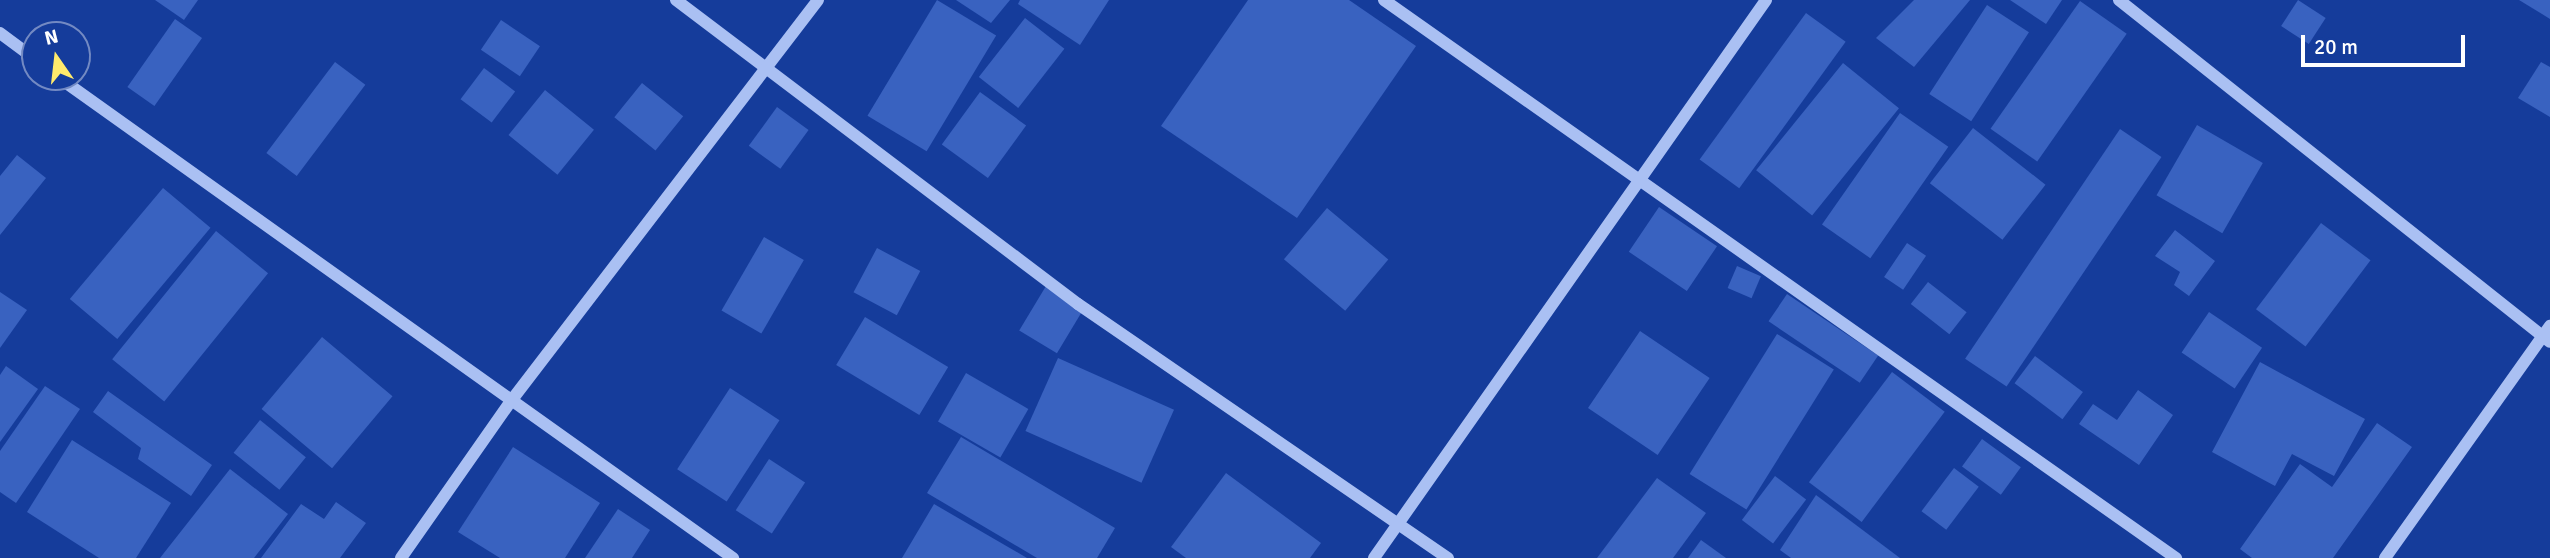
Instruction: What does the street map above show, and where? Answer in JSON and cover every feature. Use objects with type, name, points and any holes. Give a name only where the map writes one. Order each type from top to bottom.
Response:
[{"type":"street","points":[[676,0],[1077,304],[1448,558]]},
{"type":"street","points":[[401,558],[511,401],[818,0]]},
{"type":"street","points":[[1384,0],[1637,182],[2176,558]]},
{"type":"street","points":[[1374,558],[1766,0]]},
{"type":"street","points":[[2119,0],[2548,335],[2385,558]]},
{"type":"street","points":[[0,33],[21,49]]},
{"type":"street","points":[[78,91],[733,558]]},
{"type":"building","points":[[155,0],[198,0],[184,20]]},
{"type":"building","points":[[937,0],[996,36],[927,151],[867,116]]},
{"type":"building","points":[[956,0],[1010,0],[991,23]]},
{"type":"building","points":[[1020,0],[1109,0],[1080,45],[1018,4]]},
{"type":"building","points":[[1248,0],[1349,0],[1416,46],[1297,218],[1161,126]]},
{"type":"building","points":[[1914,0],[1970,0],[1914,67],[1876,38]]},
{"type":"building","points":[[2010,0],[2062,0],[2046,24]]},
{"type":"building","points":[[2298,0],[2326,18],[2309,44],[2281,26]]},
{"type":"building","points":[[2519,0],[2550,0],[2550,19]]},
{"type":"building","points":[[2080,1],[2127,34],[2037,161],[1991,129]]},
{"type":"building","points":[[1987,5],[2029,32],[1971,121],[1929,94]]},
{"type":"building","points":[[1806,13],[1846,42],[1739,188],[1700,159]]},
{"type":"building","points":[[1025,18],[1064,49],[1018,108],[979,77]]},
{"type":"building","points":[[175,19],[202,38],[154,106],[127,87]]},
{"type":"building","points":[[501,20],[540,46],[520,76],[481,50]]},
{"type":"building","points":[[335,62],[365,85],[297,176],[266,153]]},
{"type":"building","points":[[2541,62],[2550,67],[2550,117],[2518,98]]},
{"type":"building","points":[[1843,63],[1899,108],[1812,216],[1756,170]]},
{"type":"building","points":[[484,68],[515,91],[492,123],[461,99]]},
{"type":"building","points":[[642,83],[683,116],[655,151],[614,117]]},
{"type":"building","points":[[545,90],[594,130],[557,175],[508,135]]},
{"type":"building","points":[[980,92],[1026,126],[988,178],[942,145]]},
{"type":"building","points":[[777,107],[809,130],[780,169],[749,146]]},
{"type":"building","points":[[1900,113],[1948,147],[1870,258],[1822,224]]},
{"type":"building","points":[[2197,125],[2263,163],[2222,233],[2156,195]]},
{"type":"building","points":[[1973,128],[2045,185],[2002,240],[1930,183]]},
{"type":"building","points":[[2120,129],[2161,157],[2007,387],[1965,359]]},
{"type":"building","points":[[17,155],[46,178],[0,235],[0,176]]},
{"type":"building","points":[[163,188],[210,228],[117,339],[70,299]]},
{"type":"building","points":[[1659,207],[1717,246],[1687,291],[1629,252]]},
{"type":"building","points":[[1327,208],[1388,259],[1345,311],[1284,259]]},
{"type":"building","points":[[2321,223],[2371,260],[2306,347],[2256,309]]},
{"type":"building","points":[[2175,230],[2215,261],[2189,296],[2174,285],[2180,272],[2155,256]]},
{"type":"building","points":[[216,231],[268,273],[164,401],[112,359]]},
{"type":"building","points":[[764,237],[804,260],[761,334],[722,311]]},
{"type":"building","points":[[1907,243],[1926,256],[1903,290],[1884,277]]},
{"type":"building","points":[[877,248],[920,271],[897,315],[854,292]]},
{"type":"building","points":[[1737,266],[1761,276],[1752,298],[1728,288]]},
{"type":"building","points":[[1928,282],[1967,312],[1949,334],[1911,304]]},
{"type":"building","points":[[1046,286],[1084,309],[1057,353],[1019,331]]},
{"type":"building","points":[[0,292],[27,310],[0,348]]},
{"type":"building","points":[[1787,294],[1878,356],[1860,383],[1769,321]]},
{"type":"building","points":[[2209,312],[2262,348],[2235,388],[2182,353]]},
{"type":"building","points":[[865,317],[948,367],[919,415],[836,365]]},
{"type":"building","points":[[1640,331],[1710,378],[1658,455],[1588,408]]},
{"type":"building","points":[[1777,334],[1834,370],[1746,509],[1690,474]]},
{"type":"building","points":[[322,337],[392,396],[332,468],[262,409]]},
{"type":"building","points":[[2035,356],[2083,392],[2062,419],[2015,383]]},
{"type":"building","points":[[1058,358],[1174,410],[1141,483],[1025,431]]},
{"type":"building","points":[[2260,362],[2365,419],[2334,476],[2292,454],[2275,486],[2212,452]]},
{"type":"building","points":[[6,366],[38,389],[0,442],[0,375]]},
{"type":"building","points":[[1892,372],[1945,412],[1862,522],[1809,482]]},
{"type":"building","points":[[966,373],[1028,409],[1000,457],[938,421]]},
{"type":"building","points":[[45,386],[80,409],[16,503],[0,492],[0,451]]},
{"type":"building","points":[[730,388],[779,420],[727,501],[677,469]]},
{"type":"building","points":[[2138,390],[2173,415],[2139,465],[2079,424],[2093,404],[2117,420]]},
{"type":"building","points":[[108,391],[212,465],[191,496],[138,459],[141,448],[93,412]]},
{"type":"building","points":[[260,420],[306,457],[279,490],[234,453]]},
{"type":"building","points":[[2377,423],[2412,447],[2333,558],[2252,558],[2240,549],[2300,464],[2332,487]]},
{"type":"building","points":[[961,437],[1115,528],[1097,558],[1037,558],[927,493]]},
{"type":"building","points":[[1982,439],[2021,467],[2001,495],[1962,467]]},
{"type":"building","points":[[72,440],[171,503],[136,558],[99,558],[27,512]]},
{"type":"building","points":[[513,447],[600,503],[565,558],[500,558],[458,532]]},
{"type":"building","points":[[769,459],[805,482],[772,534],[736,510]]},
{"type":"building","points":[[1954,468],[1979,487],[1946,530],[1922,511]]},
{"type":"building","points":[[230,469],[288,514],[254,558],[160,558]]},
{"type":"building","points":[[1226,473],[1321,543],[1310,558],[1186,558],[1171,547]]},
{"type":"building","points":[[1775,476],[1806,499],[1773,543],[1742,520]]},
{"type":"building","points":[[1657,478],[1706,513],[1673,558],[1597,558]]},
{"type":"building","points":[[1816,495],[1900,558],[1791,558],[1780,550]]},
{"type":"building","points":[[336,502],[366,523],[340,558],[261,558],[301,504],[324,519]]},
{"type":"building","points":[[934,504],[1027,558],[902,558]]},
{"type":"building","points":[[618,509],[650,530],[632,558],[585,558]]},
{"type":"building","points":[[1701,540],[1726,558],[1688,558]]}]
